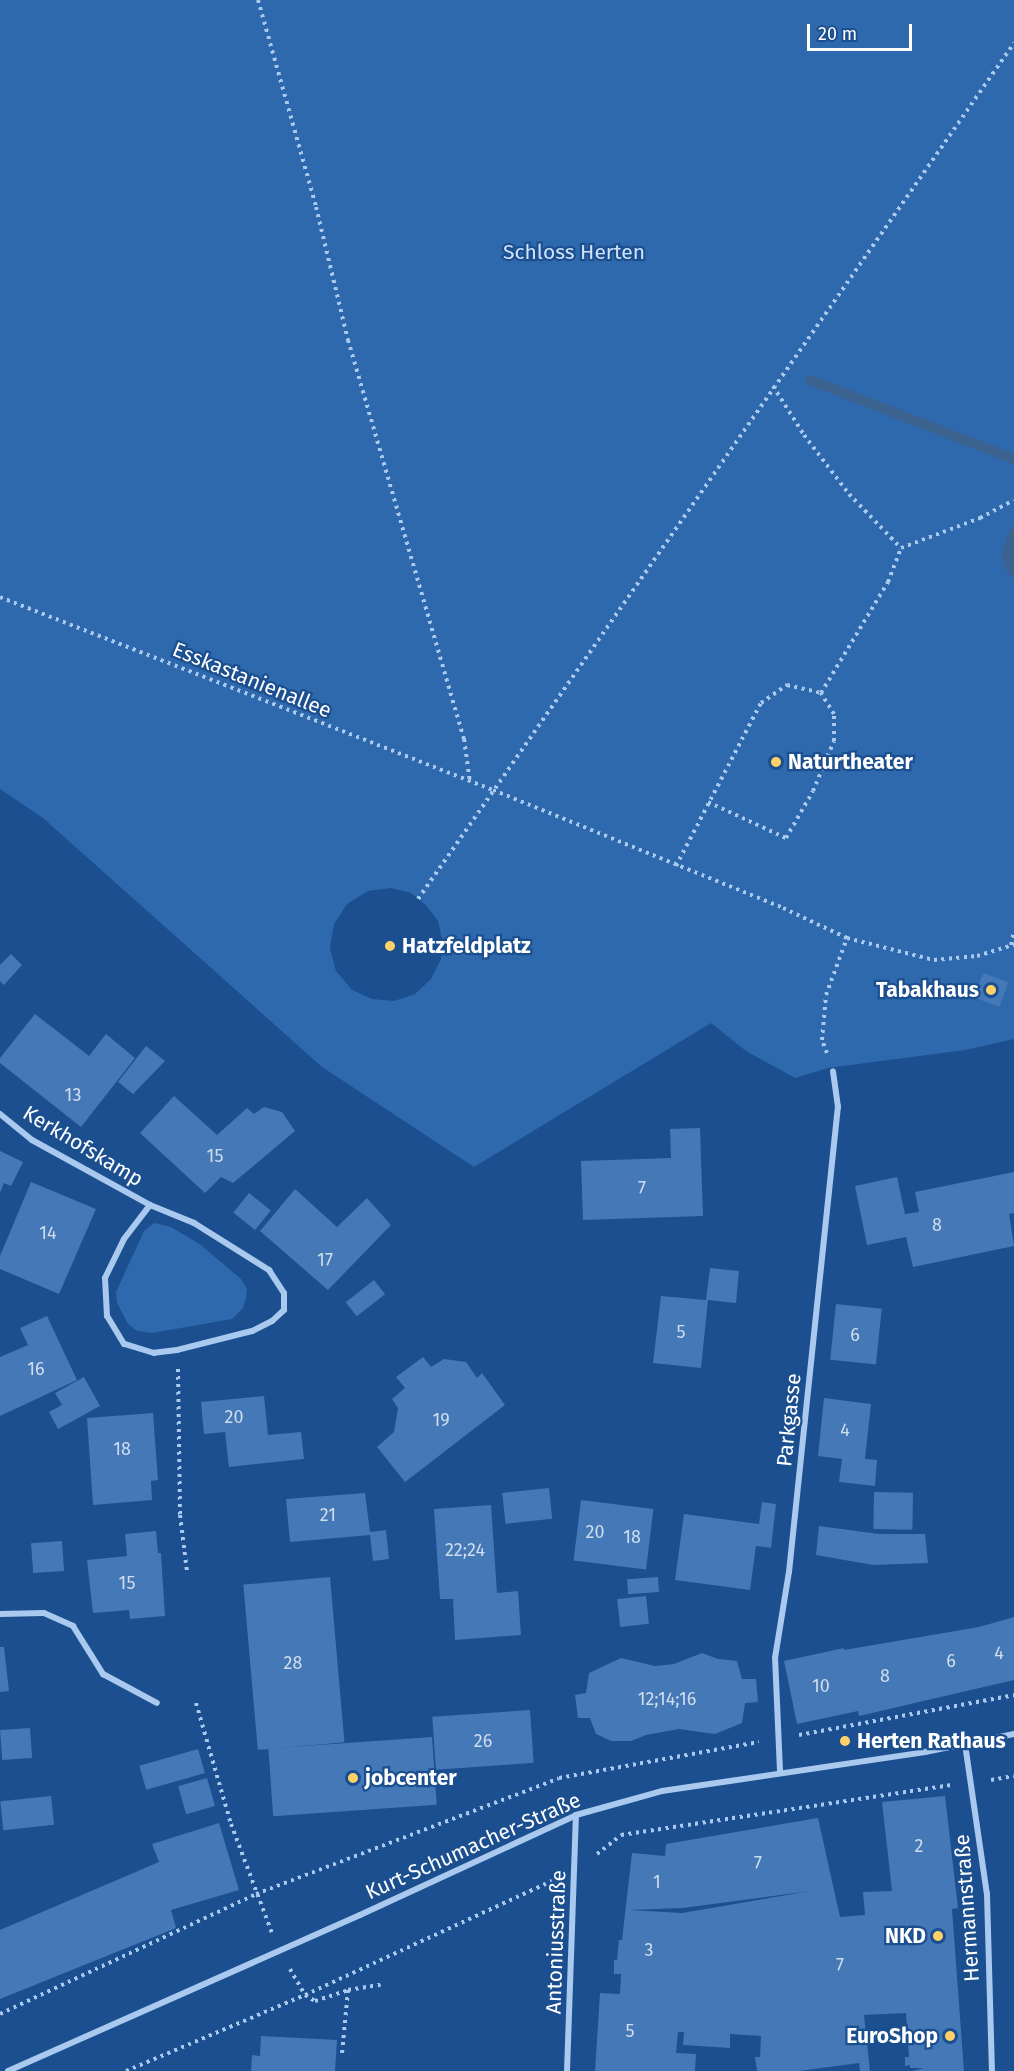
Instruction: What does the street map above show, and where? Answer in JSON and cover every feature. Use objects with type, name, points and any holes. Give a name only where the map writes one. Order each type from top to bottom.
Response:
[{"type":"street","name":"Parkgasse","points":[[780,1772],[775,1658],[791,1561],[838,1107],[833,1071]]},
{"type":"street","name":"Kerkhofskamp","points":[[0,1114],[32,1140],[150,1205],[194,1223],[269,1270],[284,1293],[284,1310],[272,1321],[252,1331],[177,1350],[154,1353],[124,1344],[107,1316],[105,1278],[124,1239],[150,1205]]},
{"type":"street","points":[[0,1614],[44,1613],[73,1626],[103,1674],[157,1703]]},
{"type":"street","name":"Kurt-Schumacher-Straße","points":[[8,2071],[280,1951],[576,1815],[662,1791],[965,1744],[1014,1734]]},
{"type":"street","name":"Hermannstraße","points":[[965,1744],[970,1761],[987,1894],[992,2071]]},
{"type":"street","name":"Antoniusstraße","points":[[567,2071],[576,1815]]},
{"type":"path","points":[[258,0],[316,207],[348,340],[464,738],[470,782]]},
{"type":"path","points":[[418,899],[1014,43]]},
{"type":"path","points":[[773,386],[804,435],[849,494],[901,548]]},
{"type":"path","points":[[820,693],[888,582],[901,548],[980,518],[1014,500]]},
{"type":"path","name":"Esskastanienallee","points":[[0,597],[493,790],[783,908],[847,938],[934,960],[977,956],[1013,945]]},
{"type":"path","points":[[676,866],[708,802],[761,703],[787,685],[820,693],[834,714],[834,741],[813,791],[786,838],[708,802]]},
{"type":"path","points":[[1013,945],[1014,931]]},
{"type":"path","points":[[833,1071],[822,1041],[826,995],[847,938]]},
{"type":"path","points":[[177,1350],[180,1385],[180,1515],[187,1570]]},
{"type":"path","points":[[0,2014],[256,1894],[559,1778],[1014,1695]]},
{"type":"path","points":[[196,1703],[231,1824],[256,1894],[280,1951],[305,1995],[315,2001],[348,1990],[381,1985]]},
{"type":"path","points":[[126,2071],[305,1995],[574,1871],[621,1835],[955,1784]]},
{"type":"path","points":[[342,2054],[348,1990]]},
{"type":"green space","name":"Schloss Herten","points":[[0,0],[1014,0],[1014,1039],[965,1050],[828,1068],[795,1078],[746,1051],[711,1023],[474,1167],[322,1067],[43,818],[0,789]],"holes":[[[391,888],[411,893],[426,905],[438,921],[442,939],[441,959],[431,979],[415,994],[394,1001],[372,999],[352,990],[336,971],[330,948],[334,924],[347,904],[368,891]]]},
{"type":"green space","points":[[154,1223],[171,1227],[201,1245],[241,1279],[247,1289],[246,1298],[243,1308],[232,1319],[152,1333],[137,1331],[128,1324],[117,1303],[116,1292],[144,1231]]},
{"type":"shaded area","points":[[1014,524],[1014,579],[1006,570],[1001,554]]},
{"type":"building","points":[[11,954],[22,965],[4,985],[0,981],[0,965]]},
{"type":"building","name":"Tabakhaus","points":[[983,973],[1008,982],[999,1007],[974,997]]},
{"type":"building","points":[[35,1014],[89,1056],[106,1034],[135,1058],[81,1127],[0,1063],[0,1058]]},
{"type":"building","points":[[146,1046],[165,1061],[133,1094],[118,1082]]},
{"type":"building","points":[[174,1096],[217,1135],[247,1108],[254,1114],[264,1107],[282,1112],[295,1131],[233,1183],[221,1177],[205,1193],[140,1133]]},
{"type":"building","points":[[700,1128],[703,1216],[583,1220],[581,1161],[671,1158],[670,1129]]},
{"type":"building","points":[[0,1151],[23,1162],[11,1186],[4,1183],[0,1193]]},
{"type":"building","points":[[1014,1172],[1014,1213],[1009,1214],[1014,1246],[913,1267],[906,1237],[867,1245],[855,1186],[897,1177],[905,1214],[919,1212],[915,1192]]},
{"type":"building","points":[[31,1182],[96,1209],[59,1294],[0,1269],[0,1256]]},
{"type":"building","points":[[295,1189],[337,1227],[367,1198],[391,1225],[328,1290],[260,1231]]},
{"type":"building","points":[[249,1193],[271,1211],[255,1230],[233,1212]]},
{"type":"building","points":[[710,1268],[739,1271],[736,1303],[708,1300],[701,1368],[653,1363],[661,1296],[706,1300]]},
{"type":"building","points":[[374,1280],[385,1294],[357,1316],[346,1302]]},
{"type":"building","points":[[836,1304],[882,1309],[876,1365],[830,1360]]},
{"type":"building","points":[[47,1316],[77,1380],[0,1416],[0,1357],[28,1345],[20,1328]]},
{"type":"building","points":[[423,1357],[431,1367],[444,1359],[466,1362],[477,1378],[482,1373],[505,1405],[405,1482],[377,1447],[394,1432],[398,1408],[392,1399],[405,1388],[396,1377]]},
{"type":"building","points":[[84,1377],[100,1406],[58,1429],[49,1412],[62,1405],[55,1393]]},
{"type":"building","points":[[264,1396],[268,1435],[301,1432],[304,1459],[229,1467],[225,1432],[204,1434],[201,1402]]},
{"type":"building","points":[[824,1398],[871,1404],[865,1459],[877,1460],[875,1486],[839,1482],[842,1459],[818,1456]]},
{"type":"building","points":[[153,1413],[158,1480],[151,1481],[152,1500],[93,1505],[87,1418]]},
{"type":"building","points":[[549,1488],[552,1519],[505,1524],[502,1493]]},
{"type":"building","points":[[874,1492],[913,1493],[912,1530],[873,1529]]},
{"type":"building","points":[[365,1493],[370,1532],[386,1530],[389,1559],[373,1561],[370,1535],[290,1542],[286,1499]]},
{"type":"building","points":[[581,1500],[653,1509],[646,1569],[574,1561]]},
{"type":"building","points":[[762,1502],[776,1504],[771,1548],[756,1546],[750,1590],[675,1580],[684,1514],[759,1524]]},
{"type":"building","points":[[491,1505],[497,1593],[518,1591],[521,1635],[455,1640],[453,1599],[440,1599],[434,1509]]},
{"type":"building","points":[[819,1526],[879,1534],[925,1534],[928,1563],[873,1565],[816,1555]]},
{"type":"building","points":[[156,1531],[158,1553],[161,1553],[165,1616],[130,1619],[129,1610],[93,1613],[87,1560],[127,1556],[125,1534]]},
{"type":"building","points":[[62,1541],[64,1571],[33,1573],[31,1543]]},
{"type":"building","points":[[330,1577],[344,1742],[258,1750],[243,1585]]},
{"type":"building","points":[[658,1577],[659,1592],[628,1594],[627,1579]]},
{"type":"building","points":[[646,1596],[649,1624],[620,1627],[617,1599]]},
{"type":"building","points":[[1014,1617],[1014,1680],[859,1716],[858,1711],[797,1724],[784,1661],[844,1648],[844,1650],[979,1627]]},
{"type":"building","points":[[0,1647],[4,1647],[9,1691],[0,1692]]},
{"type":"building","points":[[702,1653],[718,1659],[737,1661],[742,1679],[756,1679],[758,1702],[745,1703],[742,1723],[715,1734],[679,1729],[646,1735],[631,1741],[611,1741],[596,1734],[590,1718],[578,1718],[575,1695],[586,1693],[589,1673],[621,1658],[655,1666],[674,1664]]},
{"type":"building","points":[[530,1710],[534,1763],[436,1770],[432,1717]]},
{"type":"building","points":[[30,1728],[32,1758],[2,1760],[0,1730]]},
{"type":"building","name":"jobcenter","points":[[432,1737],[437,1805],[273,1816],[268,1748]]},
{"type":"building","points":[[198,1749],[205,1773],[146,1790],[139,1766]]},
{"type":"building","points":[[207,1778],[215,1806],[186,1814],[178,1786]]},
{"type":"building","points":[[51,1796],[54,1825],[3,1830],[0,1801]]},
{"type":"building","points":[[945,1796],[958,1908],[952,1909],[964,2071],[912,2071],[924,2068],[905,2066],[905,2057],[909,2057],[906,2013],[864,2015],[870,2071],[860,2071],[859,2063],[799,2071],[757,2071],[755,2057],[760,2057],[761,2036],[730,2034],[730,2048],[683,2045],[684,2032],[678,2032],[676,2053],[696,2054],[695,2071],[595,2071],[600,1993],[620,1994],[621,1974],[614,1974],[614,1960],[617,1960],[619,1940],[622,1940],[632,1853],[665,1856],[666,1844],[818,1818],[840,1917],[865,1915],[863,1892],[892,1891],[882,1802]],"holes":[[[810,1891],[682,1913],[630,1910],[683,1908]]]},
{"type":"building","points":[[219,1823],[239,1890],[171,1910],[176,1928],[0,1999],[0,1930],[159,1862],[152,1844]]},
{"type":"building","points":[[261,2036],[337,2040],[335,2071],[251,2071],[252,2055],[260,2056]]},
{"type":"waterway","points":[[810,380],[1014,459]]},
{"type":"place","name":"Naturtheater","points":[[776,762]]},
{"type":"place","name":"Hatzfeldplatz","points":[[390,946]]},
{"type":"place","name":"Tabakhaus","points":[[991,990]]},
{"type":"place","name":"Herten Rathaus","points":[[845,1741]]},
{"type":"place","name":"jobcenter","points":[[353,1778]]},
{"type":"place","name":"NKD","points":[[938,1936]]},
{"type":"place","name":"EuroShop","points":[[950,2036]]}]
